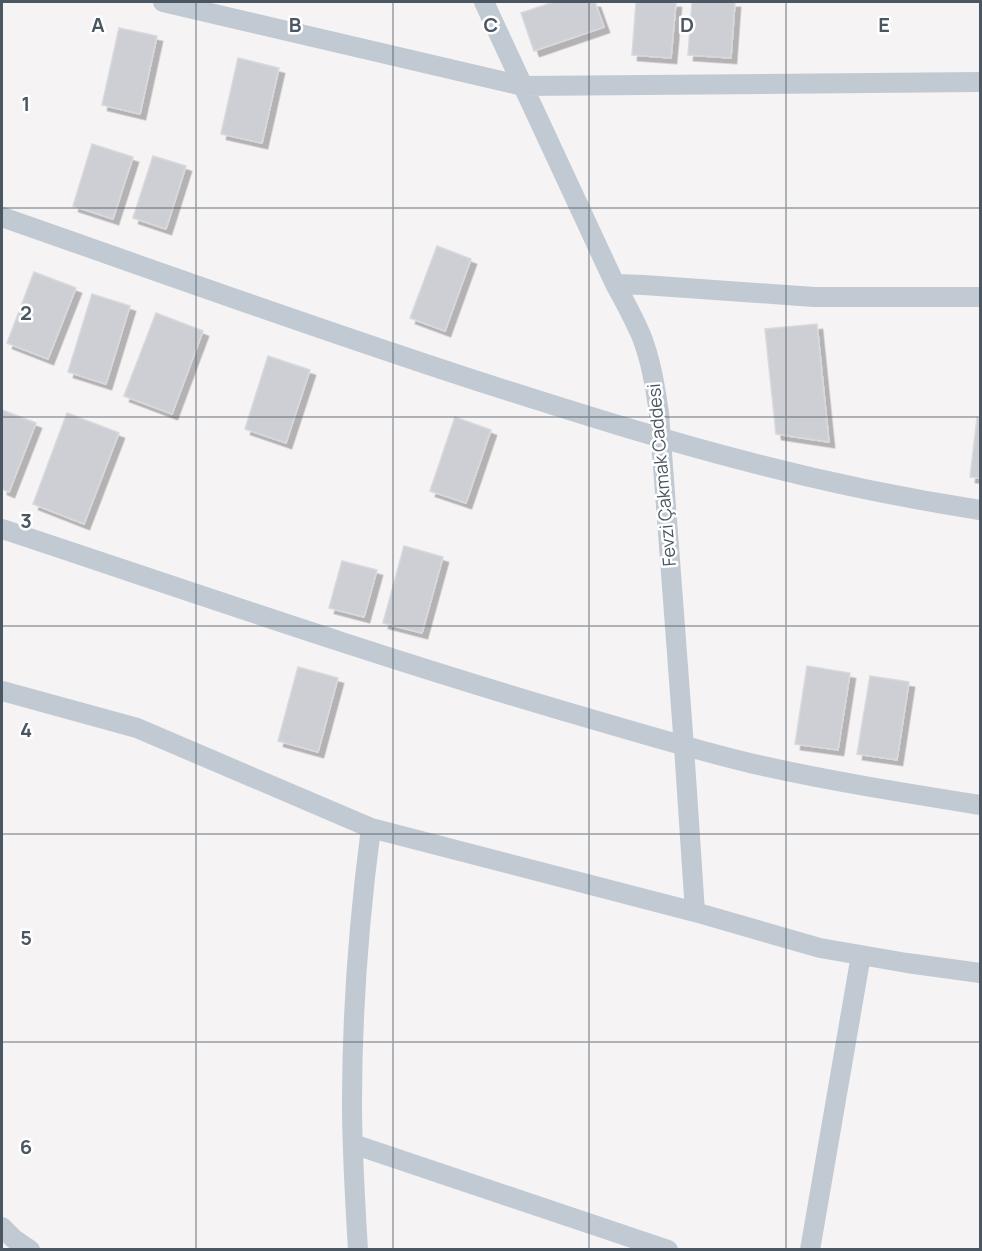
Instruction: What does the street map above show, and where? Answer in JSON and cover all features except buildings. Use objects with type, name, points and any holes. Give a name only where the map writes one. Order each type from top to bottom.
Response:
[{"type":"street","points":[[162,2],[523,86],[981,82]]},
{"type":"street","name":"Fevzi Çakmak Caddesi","points":[[484,2],[615,284],[629,309],[650,363],[659,413],[695,912]]},
{"type":"street","points":[[2,217],[314,327],[660,438],[839,484],[981,510]]},
{"type":"street","points":[[615,284],[814,297],[981,297]]},
{"type":"street","points":[[2,529],[450,678],[684,747],[827,779],[981,805]]},
{"type":"street","points":[[2,691],[137,728],[370,828],[695,912],[820,948],[981,973]]},
{"type":"street","points":[[358,1250],[353,1144],[353,1045],[362,896],[370,828]]},
{"type":"street","points":[[810,1250],[861,955]]},
{"type":"street","points":[[353,1144],[668,1250]]},
{"type":"street","points":[[2,1227],[30,1250]]}]
